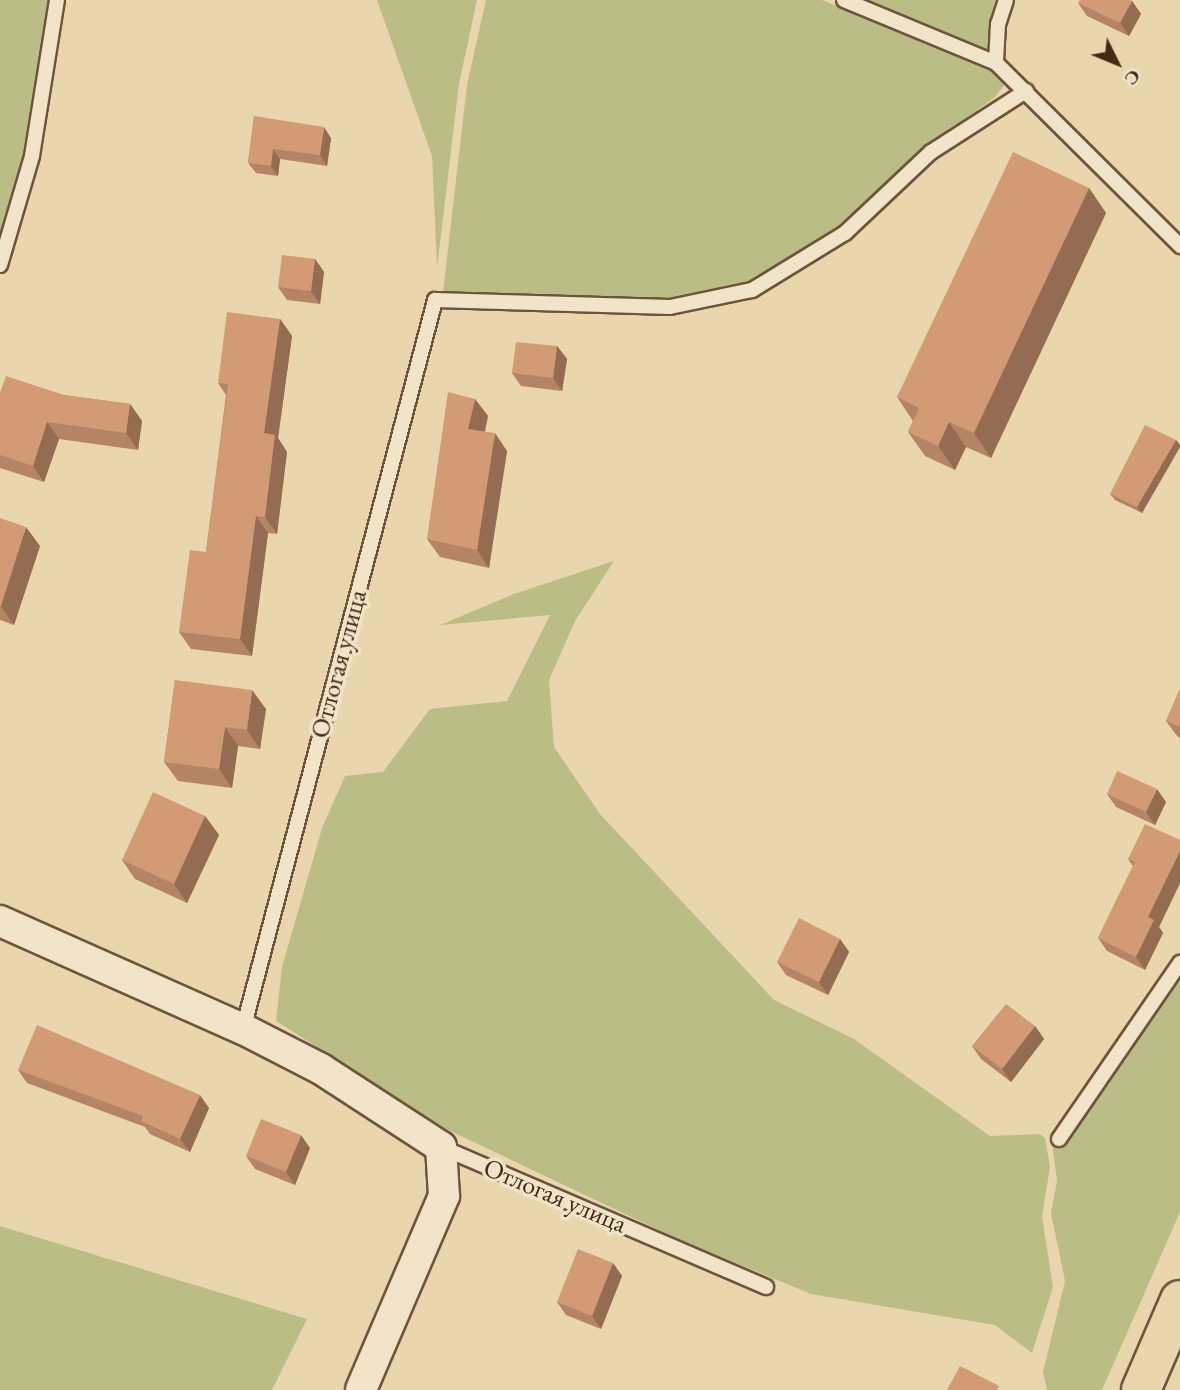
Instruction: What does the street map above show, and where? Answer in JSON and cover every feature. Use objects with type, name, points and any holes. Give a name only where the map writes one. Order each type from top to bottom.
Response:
[{"type":"main road","points":[[1141,1390],[1180,1300]]},
{"type":"street","name":"Отлогая улица","points":[[0,921],[243,1029],[321,1069],[441,1147]]},
{"type":"street","points":[[361,1390],[444,1196],[441,1147]]},
{"type":"lane","points":[[0,265],[32,156],[57,0]]},
{"type":"lane","points":[[844,0],[996,63],[1180,246]]},
{"type":"lane","points":[[996,63],[998,24],[1006,0]]},
{"type":"lane","name":"Отлогая улица","points":[[243,1029],[435,300],[670,307],[752,290],[845,233],[931,152],[1026,91]]},
{"type":"lane","points":[[1059,1139],[1180,963]]},
{"type":"lane","name":"Отлогая улица","points":[[441,1147],[766,1287]]},
{"type":"green space","points":[[0,0],[51,0],[27,157],[0,247]]},
{"type":"green space","points":[[377,0],[477,0],[459,84],[437,268],[432,156]]},
{"type":"green space","points":[[486,0],[822,0],[990,70],[1005,84],[995,97],[929,145],[842,227],[747,283],[669,302],[443,292],[467,85]]},
{"type":"green space","points":[[860,0],[1001,0],[990,54]]},
{"type":"green space","points":[[614,561],[575,621],[549,680],[554,747],[600,814],[774,1000],[854,1039],[990,1136],[1040,1134],[1045,1138],[1050,1167],[1042,1216],[1053,1287],[1032,1353],[995,1325],[811,1294],[682,1241],[444,1128],[276,1021],[282,967],[322,828],[345,776],[383,772],[430,709],[507,701],[550,615],[440,625],[514,594]]},
{"type":"green space","points":[[1180,972],[1180,1212],[1102,1390],[1047,1390],[1043,1372],[1065,1281],[1051,1213],[1057,1181],[1051,1135],[1098,1087]]},
{"type":"green space","points":[[0,1226],[307,1319],[272,1390],[0,1390]]},
{"type":"building","points":[[1080,0],[1132,1],[1120,23],[1078,3]]},
{"type":"building","points":[[254,116],[324,127],[320,155],[273,149],[271,166],[248,163]]},
{"type":"building","points":[[1013,152],[1089,188],[974,433],[949,422],[938,446],[908,432],[919,408],[897,397]]},
{"type":"building","points":[[282,255],[315,259],[311,291],[278,287]]},
{"type":"building","points":[[227,312],[280,319],[264,433],[275,435],[265,517],[256,516],[240,639],[179,632],[190,550],[206,552],[228,384],[218,383]]},
{"type":"building","points":[[516,342],[557,346],[553,378],[512,373]]},
{"type":"building","points":[[6,376],[64,395],[130,404],[126,433],[47,422],[33,466],[0,455],[0,393]]},
{"type":"building","points":[[448,392],[475,399],[468,429],[495,433],[477,550],[427,539]]},
{"type":"building","points":[[1145,425],[1176,440],[1137,507],[1110,494]]},
{"type":"building","points":[[0,518],[26,527],[1,606],[0,605]]},
{"type":"building","points":[[175,680],[252,690],[247,730],[225,727],[219,769],[164,762]]},
{"type":"building","points":[[1180,689],[1180,727],[1166,721]]},
{"type":"building","points":[[1117,771],[1157,789],[1146,812],[1107,794]]},
{"type":"building","points":[[153,792],[205,816],[174,884],[122,860]]},
{"type":"building","points":[[1145,824],[1180,840],[1180,851],[1148,917],[1154,920],[1136,957],[1098,938],[1135,862],[1128,859]]},
{"type":"building","points":[[799,918],[840,939],[819,982],[777,962]]},
{"type":"building","points":[[1006,1004],[1035,1026],[1002,1069],[972,1046]]},
{"type":"building","points":[[37,1025],[200,1095],[180,1139],[141,1121],[143,1116],[18,1070]]},
{"type":"building","points":[[261,1119],[301,1135],[286,1172],[246,1156]]},
{"type":"building","points":[[578,1249],[613,1263],[592,1316],[557,1302]]},
{"type":"building","points":[[960,1366],[999,1386],[997,1390],[947,1390]]}]
